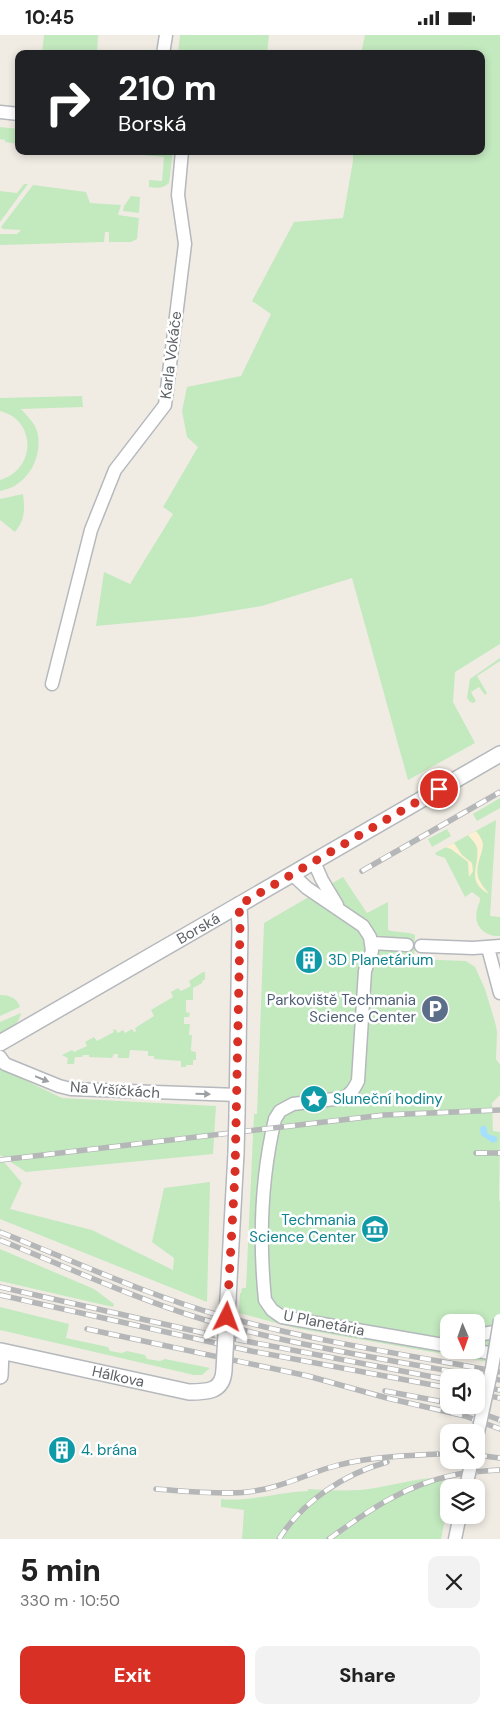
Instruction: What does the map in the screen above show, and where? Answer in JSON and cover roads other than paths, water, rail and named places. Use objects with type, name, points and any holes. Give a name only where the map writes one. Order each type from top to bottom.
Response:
[{"type":"street","points":[[164,50],[166,35]]},
{"type":"street","points":[[0,112],[15,113]]},
{"type":"street","name":"Karla Vokáče","points":[[52,683],[90,530],[115,470],[165,405],[185,244],[178,195],[182,155]]},
{"type":"street","name":"Borská","points":[[0,1043],[500,754]]},
{"type":"street","points":[[314,862],[325,886],[341,911]]},
{"type":"street","points":[[292,874],[307,888],[362,926],[372,943],[407,945]]},
{"type":"street","points":[[238,1095],[239,905]]},
{"type":"street","name":"U Planetária","points":[[372,943],[372,951],[365,971],[358,1081],[355,1088],[350,1095],[342,1099],[293,1104],[280,1111],[274,1119],[262,1212],[265,1300],[272,1310],[282,1317],[440,1344]]},
{"type":"street","points":[[420,946],[494,947],[500,993]]},
{"type":"street","name":"Na Vršíčkách","points":[[0,1057],[5,1064],[71,1089],[238,1095]]},
{"type":"street","name":"Hálkova","points":[[1,1351],[189,1392],[202,1392],[214,1389],[223,1381],[238,1095]]},
{"type":"street","points":[[480,1424],[500,1320]]},
{"type":"street","points":[[485,1334],[500,1331]]},
{"type":"street","points":[[0,1376],[1,1351]]},
{"type":"street","points":[[485,1352],[500,1355]]},
{"type":"street","points":[[455,1539],[458,1524]]},
{"type":"water","points":[[484,1125],[488,1134],[497,1137],[497,1141],[493,1143],[481,1135],[480,1128]]},
{"type":"railway","points":[[362,871],[500,792]]},
{"type":"railway","points":[[0,1160],[384,1115],[500,1110]]},
{"type":"railway","points":[[476,1153],[500,1153]]},
{"type":"railway","points":[[0,1232],[138,1288],[222,1316],[325,1340],[500,1372]]},
{"type":"railway","points":[[0,1240],[125,1292],[202,1319],[313,1346],[500,1380]]},
{"type":"railway","points":[[0,1287],[208,1334],[440,1378]]},
{"type":"railway","points":[[0,1295],[251,1351],[440,1386]]},
{"type":"railway","points":[[87,1329],[308,1376],[387,1398],[465,1416],[500,1429]]},
{"type":"railway","points":[[485,1388],[500,1390]]},
{"type":"railway","points":[[385,1391],[440,1401]]},
{"type":"railway","points":[[485,1395],[500,1398]]},
{"type":"railway","points":[[483,1414],[500,1420]]},
{"type":"railway","points":[[156,1489],[214,1493],[247,1492],[278,1485],[355,1461],[438,1454]]},
{"type":"railway","points":[[485,1456],[500,1458]]},
{"type":"railway","points":[[279,1539],[300,1513],[326,1491],[355,1474],[387,1462]]},
{"type":"railway","points":[[329,1539],[373,1509],[419,1485],[454,1475],[500,1470]]},
{"type":"place","name":"3D Planetárium","points":[[309,960]]},
{"type":"place","name":"Parkoviště Techmania Science Center","points":[[435,1009]]},
{"type":"place","name":"Sluneční hodiny","points":[[314,1099]]},
{"type":"place","name":"Techmania Science Center","points":[[375,1229]]},
{"type":"place","name":"4. brána","points":[[62,1450]]}]
